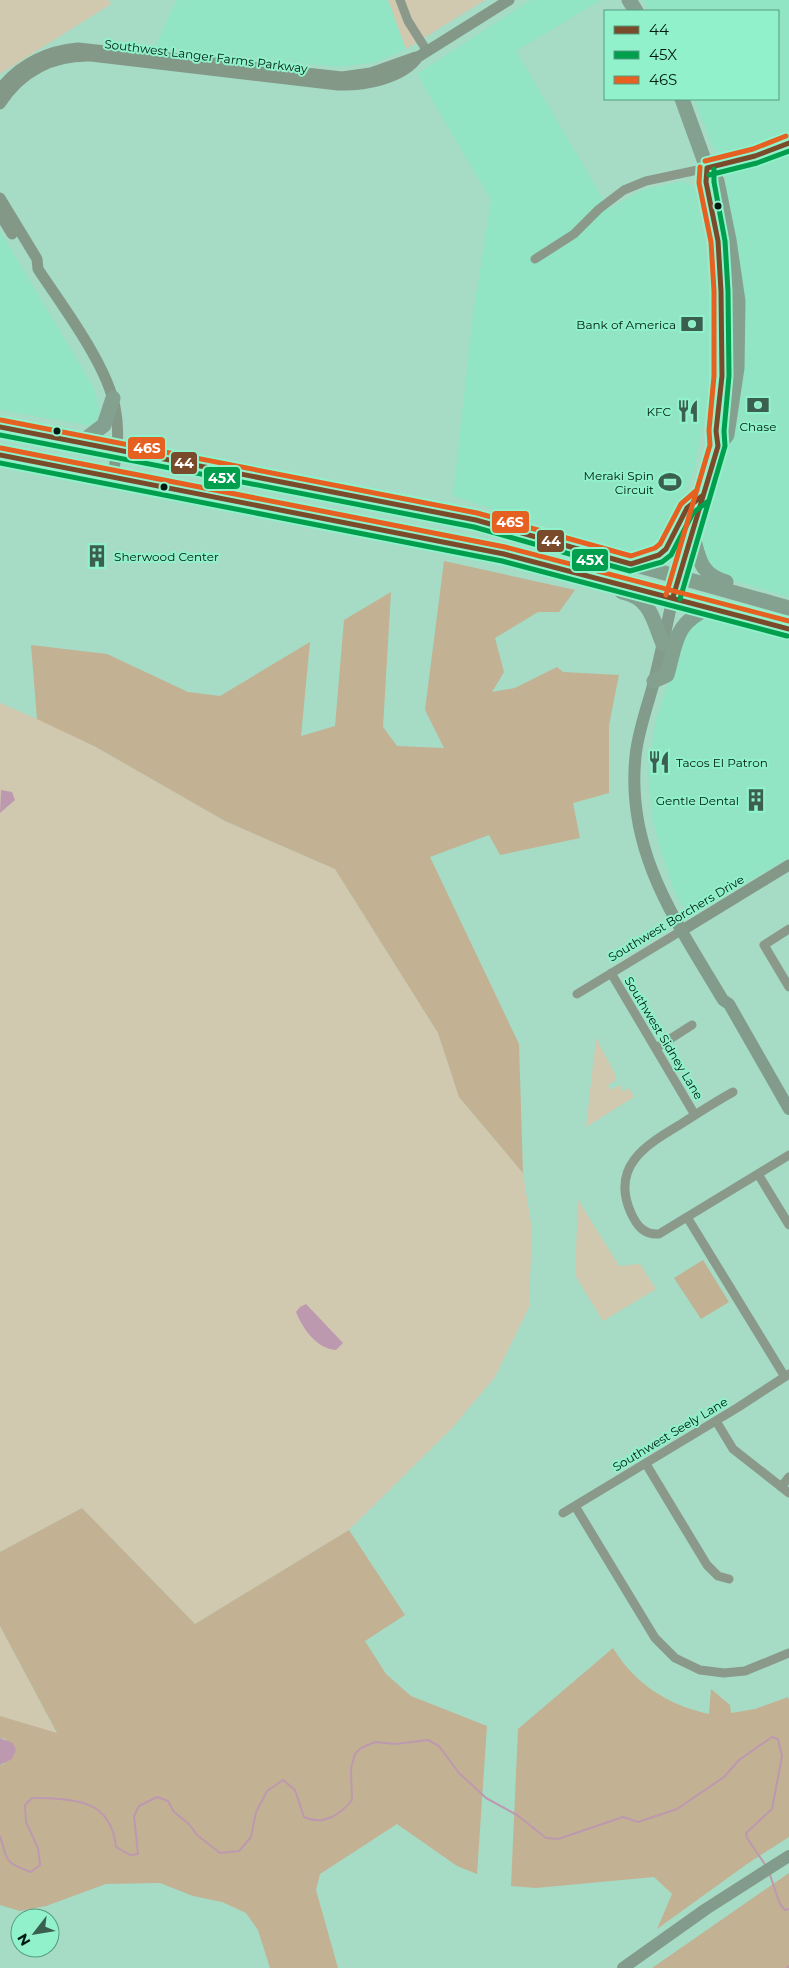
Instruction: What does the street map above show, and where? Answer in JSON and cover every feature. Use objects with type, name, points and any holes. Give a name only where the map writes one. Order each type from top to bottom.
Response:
[{"type":"highway","points":[[673,597],[718,446],[727,434],[738,362],[738,301],[729,240],[717,181],[707,168],[682,100]]},
{"type":"highway","points":[[707,168],[706,182],[718,241],[722,376],[716,431],[718,446]]},
{"type":"highway","points":[[720,298],[727,312],[731,348],[738,362]]},
{"type":"highway","points":[[83,441],[104,425],[113,398]]},
{"type":"highway","points":[[0,427],[83,441],[476,520],[789,607]]},
{"type":"highway","points":[[0,455],[504,554],[789,628]]},
{"type":"highway","points":[[631,564],[659,555],[666,549],[687,508],[702,496]]},
{"type":"highway","points":[[692,532],[702,568],[709,575],[784,599],[789,607]]},
{"type":"highway","points":[[567,569],[580,582],[626,593],[643,601],[651,614],[662,644]]},
{"type":"highway","points":[[654,681],[667,675],[679,634],[686,620],[710,607]]},
{"type":"main road","points":[[673,597],[654,681],[638,738],[635,768],[635,801],[639,831],[648,865],[681,931],[724,1000],[724,1008],[739,1034],[755,1060],[761,1064],[789,1109]]},
{"type":"main road","points":[[623,1968],[785,1858]]},
{"type":"street","points":[[400,0],[422,54]]},
{"type":"street","name":"Southwest Langer Farms Parkway","points":[[0,89],[18,70],[32,61],[52,52],[78,48],[342,77],[372,73],[422,54],[509,0]]},
{"type":"street","name":"Southwest Langer Farms Parkway","points":[[0,104],[11,88],[29,72],[52,61],[69,56],[91,56],[345,85],[374,81],[392,75],[413,64],[422,54]]},
{"type":"street","points":[[535,259],[574,234],[599,209],[624,190],[646,181],[755,156],[789,143]]},
{"type":"street","points":[[0,198],[37,259],[38,269]]},
{"type":"street","points":[[0,214],[30,264],[38,269],[94,358],[113,398],[117,423],[114,476]]},
{"type":"street","name":"Southwest Borchers Drive","points":[[577,994],[789,866]]},
{"type":"street","points":[[789,929],[764,945],[789,987]]},
{"type":"street","name":"Southwest Sidney Lane","points":[[611,973],[695,1115]]},
{"type":"street","points":[[656,1048],[692,1025]]},
{"type":"street","points":[[733,1092],[642,1148],[630,1166],[625,1191],[634,1218],[642,1229],[650,1234],[659,1234],[789,1155]]},
{"type":"street","points":[[758,1174],[789,1225]]},
{"type":"street","points":[[687,1217],[787,1376]]},
{"type":"street","name":"Southwest Seely Lane","points":[[562,1513],[646,1464],[787,1376]]},
{"type":"street","points":[[716,1421],[733,1449],[785,1490],[789,1477]]},
{"type":"street","points":[[646,1464],[707,1565],[718,1576],[729,1579]]},
{"type":"street","points":[[575,1506],[656,1638],[675,1658],[706,1672],[730,1673],[745,1671],[789,1653]]},
{"type":"shaded area","points":[[0,0],[109,0],[111,4],[0,74]]},
{"type":"shaded area","points":[[177,0],[388,0],[406,49],[376,62],[337,67],[155,46]]},
{"type":"shaded area","points":[[388,0],[485,0],[406,49]]},
{"type":"shaded area","points":[[531,0],[601,0],[516,51],[609,209],[642,190],[684,181],[694,188],[705,243],[713,342],[707,405],[695,465],[670,548],[641,558],[453,496],[473,314],[491,200],[417,74]]},
{"type":"shaded area","points":[[643,0],[789,0],[789,135],[731,155],[719,154],[712,145],[694,100],[779,100],[779,10],[648,10]]},
{"type":"shaded area","points":[[789,151],[789,597],[719,576],[711,571],[701,549],[728,449],[739,379],[725,177],[734,170],[757,165]]},
{"type":"shaded area","points":[[0,231],[94,388],[100,412],[92,426],[0,410]]},
{"type":"shaded area","points":[[444,561],[575,590],[559,612],[538,612],[495,638],[504,672],[492,692],[515,688],[557,667],[563,672],[619,675],[609,725],[609,793],[573,803],[580,838],[500,855],[489,835],[430,857],[519,1044],[523,1173],[459,1097],[438,1033],[335,869],[225,821],[96,747],[37,719],[31,645],[107,654],[188,692],[220,696],[310,642],[301,736],[335,726],[344,620],[391,592],[383,727],[397,746],[444,748],[425,710]]},
{"type":"shaded area","points":[[701,619],[713,619],[789,641],[789,858],[699,910],[689,910],[683,906],[673,888],[659,844],[652,816],[648,772],[656,719],[685,631]]},
{"type":"shaded area","points":[[0,703],[75,735],[225,821],[335,869],[438,1033],[459,1097],[523,1173],[532,1230],[529,1307],[495,1377],[453,1427],[349,1530],[195,1624],[82,1508],[0,1552]]},
{"type":"shaded area","points":[[1,790],[12,792],[15,800],[0,813]]},
{"type":"shaded area","points":[[596,1038],[616,1076],[616,1080],[608,1085],[611,1090],[620,1085],[623,1092],[629,1088],[634,1097],[586,1127]]},
{"type":"shaded area","points":[[578,1200],[619,1266],[640,1264],[656,1289],[603,1321],[575,1275]]},
{"type":"shaded area","points":[[703,1260],[729,1302],[701,1319],[674,1278]]},
{"type":"shaded area","points":[[306,1304],[343,1343],[336,1350],[329,1349],[317,1342],[303,1325],[296,1312]]},
{"type":"shaded area","points":[[82,1508],[195,1624],[349,1530],[405,1615],[365,1641],[386,1674],[411,1696],[487,1726],[477,1874],[457,1866],[397,1824],[320,1874],[316,1890],[338,1968],[270,1968],[258,1930],[246,1913],[222,1902],[193,1896],[160,1883],[106,1884],[36,1908],[10,1908],[0,1905],[0,1765],[4,1764],[6,1739],[0,1738],[0,1716],[57,1733],[0,1626],[0,1552]]},
{"type":"shaded area","points":[[0,1626],[57,1734],[0,1716]]},
{"type":"shaded area","points":[[613,1648],[622,1661],[642,1682],[666,1699],[694,1710],[709,1714],[711,1689],[730,1705],[731,1713],[755,1709],[788,1697],[789,1700],[789,1837],[747,1864],[657,1929],[672,1894],[654,1877],[536,1888],[511,1886],[518,1729]]},
{"type":"shaded area","points":[[0,1738],[13,1743],[16,1750],[12,1759],[0,1765]]},
{"type":"shaded area","points":[[789,1873],[789,1968],[652,1968]]},
{"type":"waterway","points":[[0,1836],[8,1860],[15,1866],[31,1872],[40,1865],[38,1848],[26,1822],[25,1805],[32,1798],[62,1799],[75,1801],[98,1810],[107,1819],[113,1831],[116,1847],[130,1855],[138,1854],[134,1816],[139,1806],[157,1797],[168,1801],[174,1812],[189,1824],[197,1835],[220,1853],[239,1851],[251,1837],[256,1812],[267,1791],[283,1780],[295,1790],[304,1817],[324,1820],[337,1814],[352,1800],[351,1768],[355,1754],[361,1748],[375,1742],[395,1744],[428,1740],[439,1746],[459,1773],[486,1798],[517,1815],[546,1838],[558,1839],[623,1817],[638,1822],[677,1809],[724,1777],[739,1760],[772,1737],[778,1739],[782,1756],[772,1809],[746,1833],[747,1838],[766,1866]]},
{"type":"waterway","points":[[770,1875],[780,1904],[785,1910],[789,1909]]},
{"type":"transit line","name":"46S","points":[[705,161],[753,149],[786,136]]},
{"type":"transit line","name":"44","points":[[707,168],[755,156],[789,143]]},
{"type":"transit line","name":"45X","points":[[709,175],[757,163],[789,151]]},
{"type":"transit line","name":"46S","points":[[666,595],[710,445],[709,430],[714,376],[714,291],[711,242],[699,183],[700,167]]},
{"type":"transit line","name":"44","points":[[673,597],[718,446],[716,431],[722,376],[721,291],[718,241],[706,182],[707,168]]},
{"type":"transit line","name":"45X","points":[[680,599],[725,446],[724,431],[729,376],[728,291],[725,241],[714,182],[714,169]]},
{"type":"transit line","name":"46S","points":[[1,420],[477,513],[631,556],[655,548],[660,544],[681,504],[697,490]]},
{"type":"transit line","name":"44","points":[[0,427],[476,520],[631,564],[659,555],[666,549],[687,508],[702,496]]},
{"type":"transit line","name":"45X","points":[[0,435],[474,527],[630,571],[662,562],[671,555],[693,513],[707,502]]},
{"type":"transit line","name":"46S","points":[[1,448],[505,547],[789,621]]},
{"type":"transit line","name":"44","points":[[0,455],[504,554],[789,629]]},
{"type":"transit line","name":"45X","points":[[0,463],[502,561],[787,636]]},
{"type":"place","name":"Bank of America","points":[[692,324]]},
{"type":"place","name":"Chase","points":[[758,405]]},
{"type":"place","name":"KFC","points":[[688,411]]},
{"type":"place","name":"Meraki Spin Circuit","points":[[670,482]]},
{"type":"place","name":"Sherwood Center","points":[[97,556]]},
{"type":"place","name":"Tacos El Patron","points":[[659,762]]},
{"type":"place","name":"Gentle Dental","points":[[756,800]]}]
